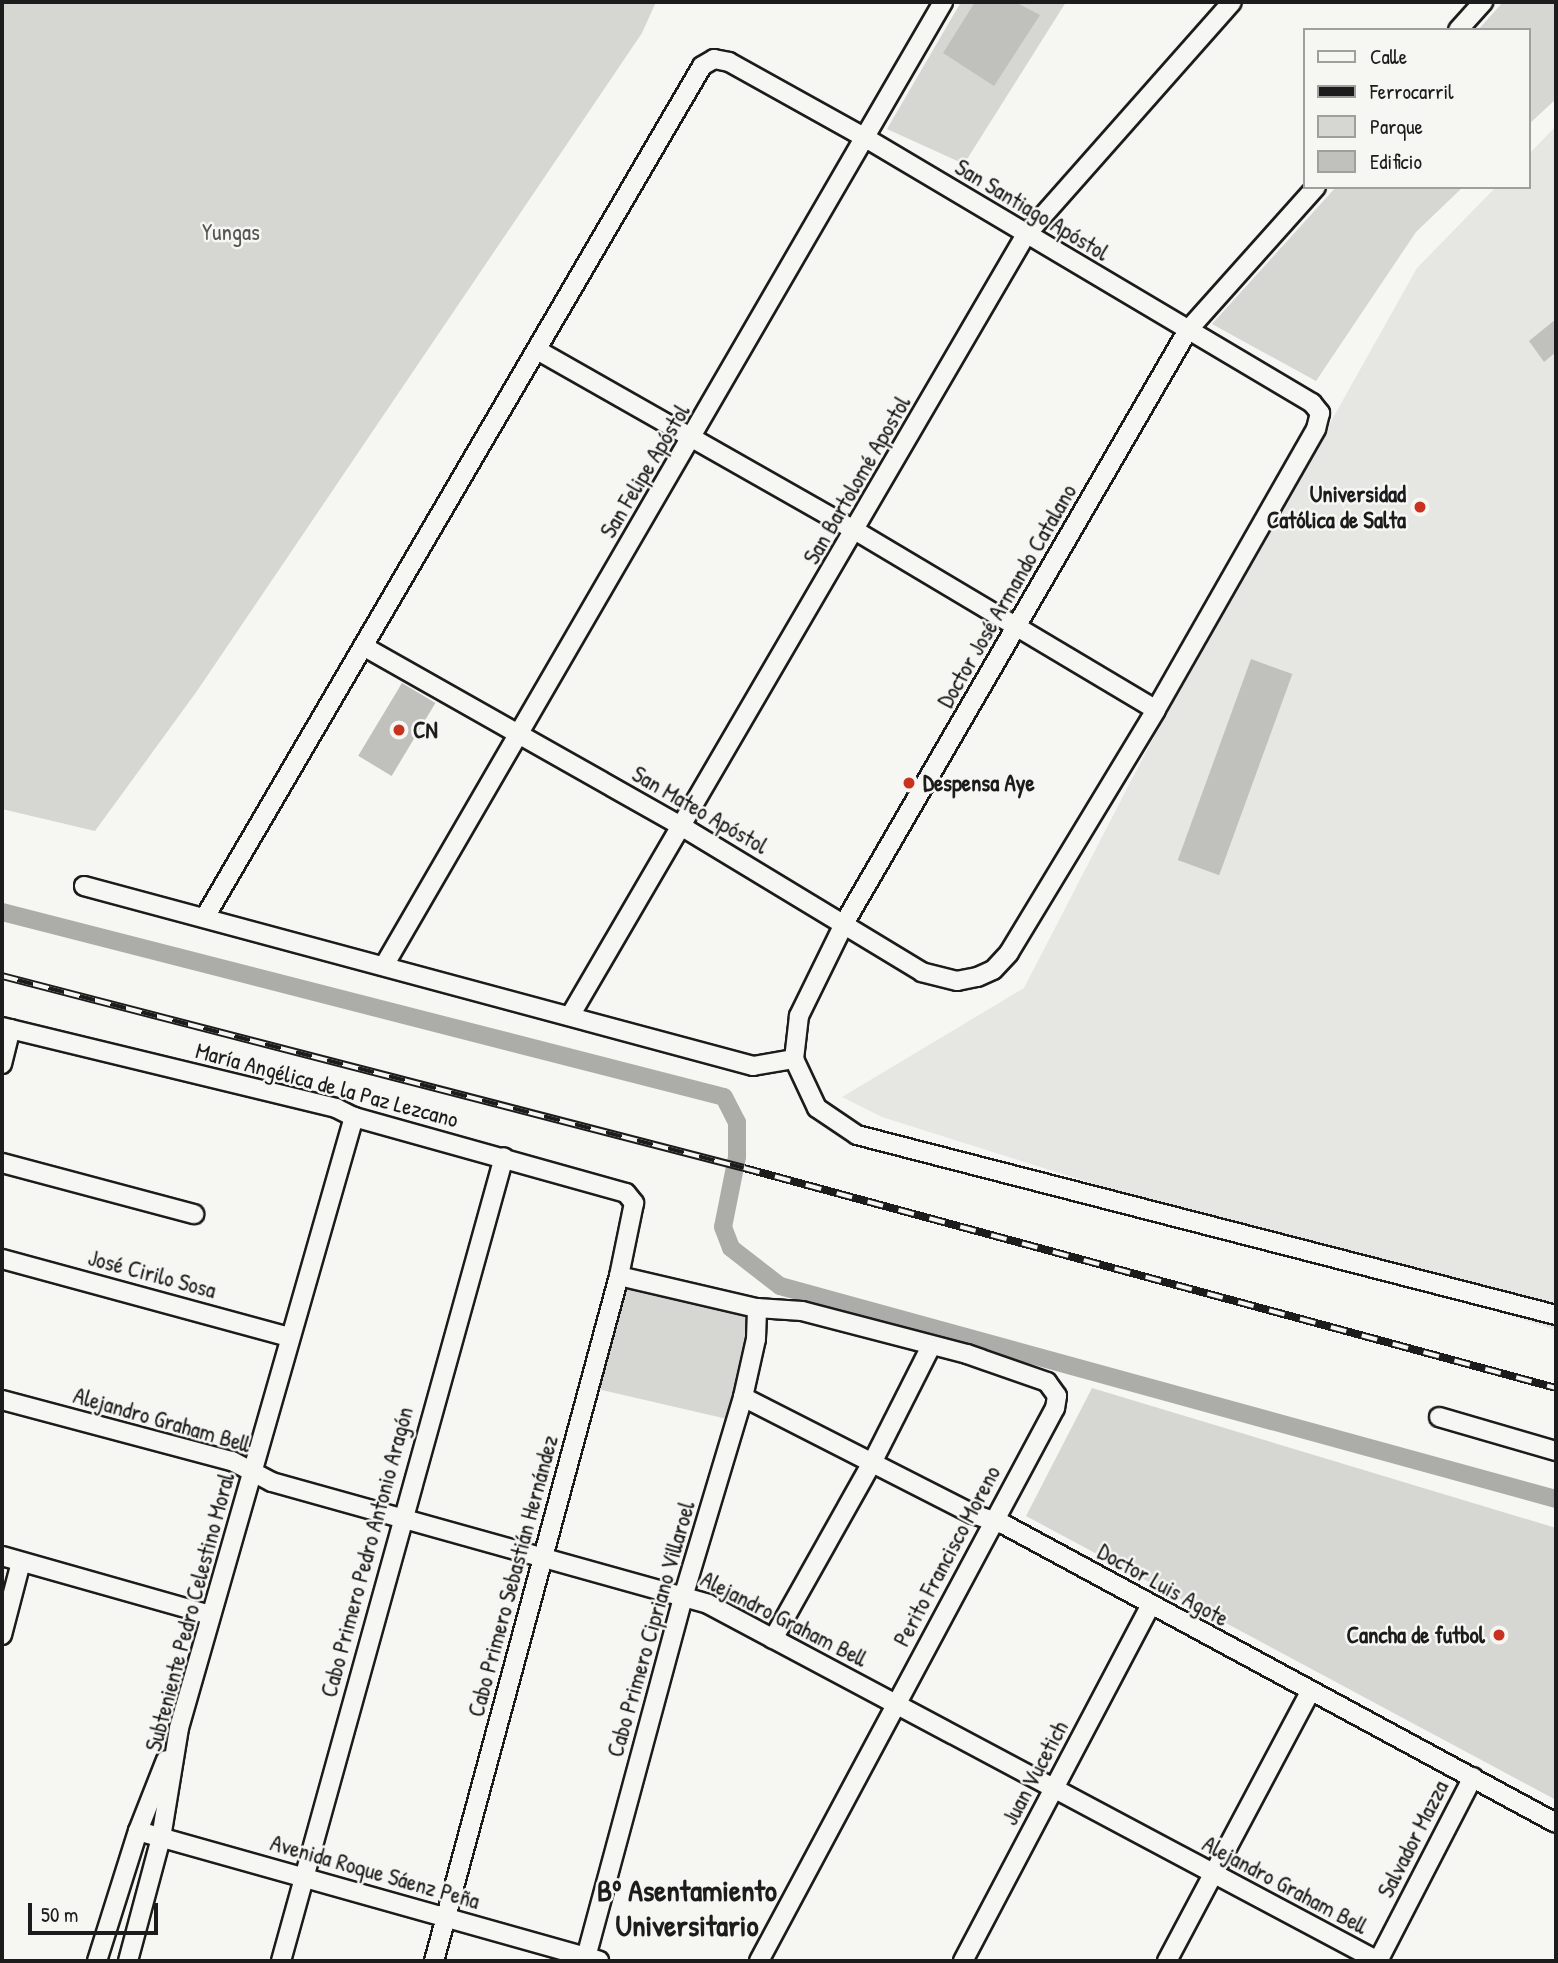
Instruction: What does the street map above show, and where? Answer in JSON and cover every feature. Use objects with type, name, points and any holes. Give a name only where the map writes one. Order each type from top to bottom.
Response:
[{"type":"street","name":"San Felipe Apóstol","points":[[385,964],[517,733],[693,439],[943,2]]},
{"type":"street","name":"San Bartolomé Apostol","points":[[570,1016],[856,531],[1025,236],[1232,2]]},
{"type":"street","points":[[1460,28],[1483,2]]},
{"type":"street","name":"San Santiago Apóstol","points":[[539,351],[702,66],[714,59],[729,61],[864,137],[1025,236],[1312,402],[1320,413]]},
{"type":"street","name":"Doctor José Armando Catalano","points":[[794,1059],[799,1016],[845,922],[1019,627],[1188,330],[1314,189]]},
{"type":"street","points":[[205,917],[539,351],[856,531],[1156,710]]},
{"type":"street","name":"San Mateo Apóstol","points":[[366,647],[681,826],[940,979],[977,977],[993,970],[1009,953],[1156,710],[1316,429],[1320,413]]},
{"type":"street","points":[[84,886],[385,964],[753,1066],[794,1059],[817,1108],[857,1135],[1556,1315]]},
{"type":"street","points":[[2,1064],[6,1028]]},
{"type":"street","name":"María Angélica de la Paz Lezcano","points":[[6,1028],[336,1108],[354,1117],[626,1193],[634,1203]]},
{"type":"street","name":"Subteniente Pedro Celestino Moral","points":[[128,1961],[161,1838],[179,1728],[354,1117]]},
{"type":"street","name":"Cabo Primero Pedro Antonio Aragón","points":[[281,1961],[503,1157]]},
{"type":"street","points":[[2,1163],[194,1214]]},
{"type":"street","name":"Cabo Primero Sebastián Hernández","points":[[434,1961],[619,1276],[634,1203]]},
{"type":"street","name":"José Cirilo Sosa","points":[[2,1259],[290,1337]]},
{"type":"street","points":[[619,1276],[757,1308],[802,1311],[931,1346],[873,1461],[774,1639]]},
{"type":"street","name":"Cabo Primero Cipriano Villaroel","points":[[590,1960],[684,1594],[743,1397],[756,1339],[757,1308]]},
{"type":"street","name":"Perito Francisco Moreno","points":[[759,1961],[1055,1408],[1057,1396],[1054,1387],[1034,1376],[931,1346]]},
{"type":"street","name":"Doctor Luis Agote","points":[[743,1397],[994,1521],[1556,1823]]},
{"type":"street","name":"Alejandro Graham Bell","points":[[2,1399],[232,1461],[272,1482],[684,1594],[774,1639],[1378,1961]]},
{"type":"street","points":[[1439,1417],[1556,1451]]},
{"type":"street","points":[[2,1556],[211,1615]]},
{"type":"street","points":[[2,1635],[21,1562]]},
{"type":"street","name":"Juan Vucetich","points":[[963,1961],[1150,1606]]},
{"type":"street","points":[[1167,1961],[1310,1692]]},
{"type":"street","points":[[97,1961],[138,1831],[179,1728]]},
{"type":"street","name":"Salvador Mazza","points":[[1378,1961],[1473,1777]]},
{"type":"street","name":"Avenida Roque Sáenz Peña","points":[[138,1831],[590,1960]]},
{"type":"shaded area","name":"Universidad Católica de Salta","points":[[1556,126],[1556,1330],[882,1117],[842,1097],[1024,988],[1149,746],[1417,268],[1494,189],[1530,189],[1530,153]]},
{"type":"green space","name":"Yungas","points":[[2,2],[656,2],[642,33],[197,691],[95,831],[2,809]]},
{"type":"green space","points":[[961,2],[1066,2],[964,164],[887,129]]},
{"type":"green space","points":[[1503,2],[1556,2],[1556,99],[1530,123],[1530,28],[1480,28]]},
{"type":"green space","points":[[1334,189],[1461,189],[1416,232],[1316,381],[1212,324]]},
{"type":"green space","points":[[619,1276],[757,1308],[731,1420],[593,1388]]},
{"type":"green space","points":[[1092,1388],[1556,1528],[1556,1800],[1026,1516]]},
{"type":"building","points":[[975,2],[1015,2],[1040,15],[994,86],[943,53]]},
{"type":"building","points":[[1556,319],[1556,352],[1544,362],[1529,341]]},
{"type":"building","points":[[1251,659],[1292,674],[1219,875],[1178,860]]},
{"type":"building","name":"CN","points":[[402,683],[435,703],[392,776],[358,756]]},
{"type":"waterway","points":[[2,912],[724,1097],[737,1122],[737,1157],[723,1227],[731,1248],[780,1286],[1556,1499]]},
{"type":"railway","points":[[2,976],[744,1168],[1556,1388]]},
{"type":"place","name":"Universidad Católica de Salta","points":[[1420,507]]},
{"type":"place","name":"CN","points":[[399,730]]},
{"type":"place","name":"Despensa Aye","points":[[909,783]]},
{"type":"place","name":"Cancha de futbol","points":[[1499,1635]]},
{"type":"district","name":"Bº Asentamiento Universitario","points":[[687,1907]]}]
